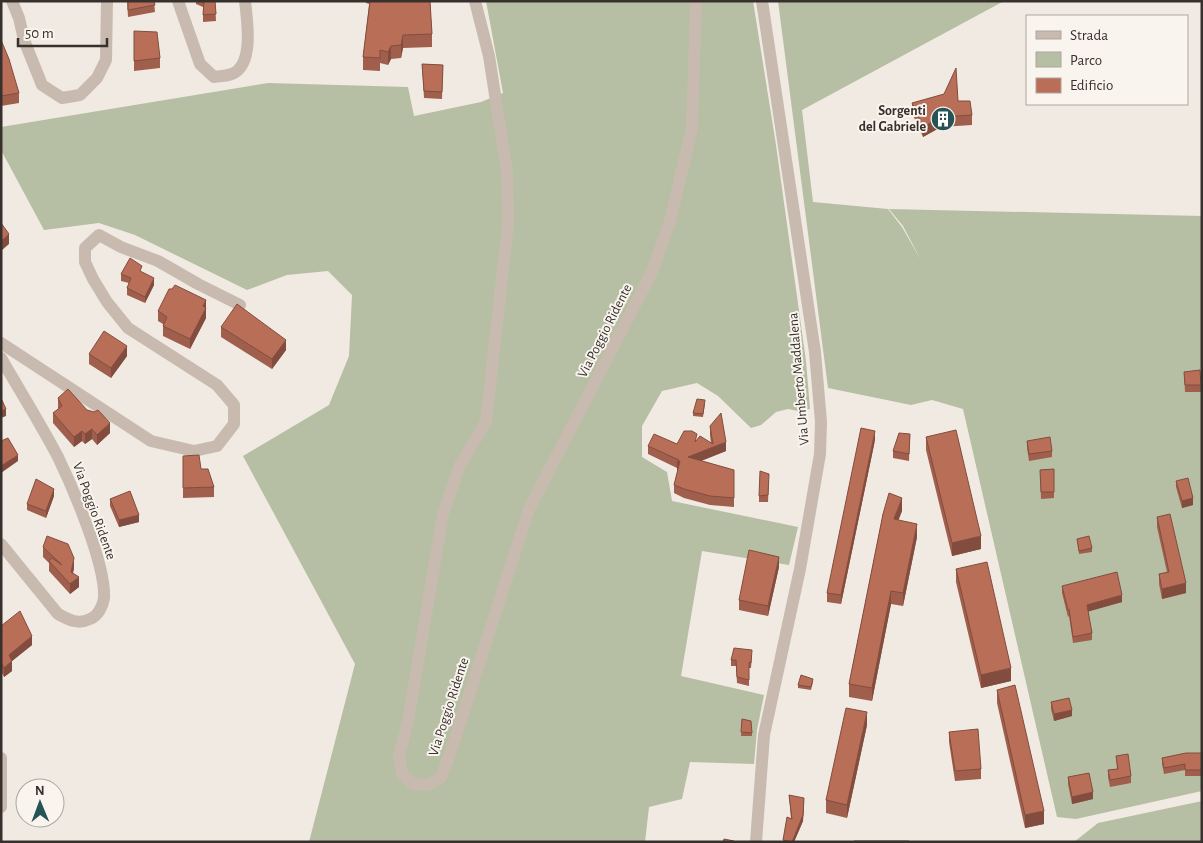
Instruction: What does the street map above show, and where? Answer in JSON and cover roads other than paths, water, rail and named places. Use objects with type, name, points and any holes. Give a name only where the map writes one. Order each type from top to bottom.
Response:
[{"type":"street","points":[[12,1],[19,18],[24,40],[42,85],[62,98],[80,95],[98,78],[106,60],[107,1]]},
{"type":"street","points":[[178,1],[200,64],[214,77],[234,73],[244,62],[248,36],[245,1]]},
{"type":"street","name":"Via Poggio Ridente","points":[[476,1],[489,56],[507,172],[508,224],[486,422],[460,465],[444,514],[436,548],[408,721],[399,756],[402,773],[413,784],[428,785],[441,777],[529,510],[652,272],[670,221],[692,129],[696,1]]},
{"type":"street","name":"Via Umberto Maddalena","points":[[756,842],[764,735],[800,569],[820,454],[821,422],[815,352],[762,1]]},
{"type":"street","points":[[1,343],[151,441],[194,451],[217,446],[234,424],[234,405],[217,385],[128,328],[107,302],[94,279],[85,262],[85,248],[100,235],[121,247],[158,261],[240,305]]},
{"type":"street","name":"Via Poggio Ridente","points":[[1,358],[58,457],[75,494],[102,578],[104,600],[101,609],[95,617],[83,622],[67,620],[58,614],[1,544]]},
{"type":"street","points":[[1,758],[1,807]]},
{"type":"place","name":"Sorgenti del Gabriele","points":[[943,119]]}]
